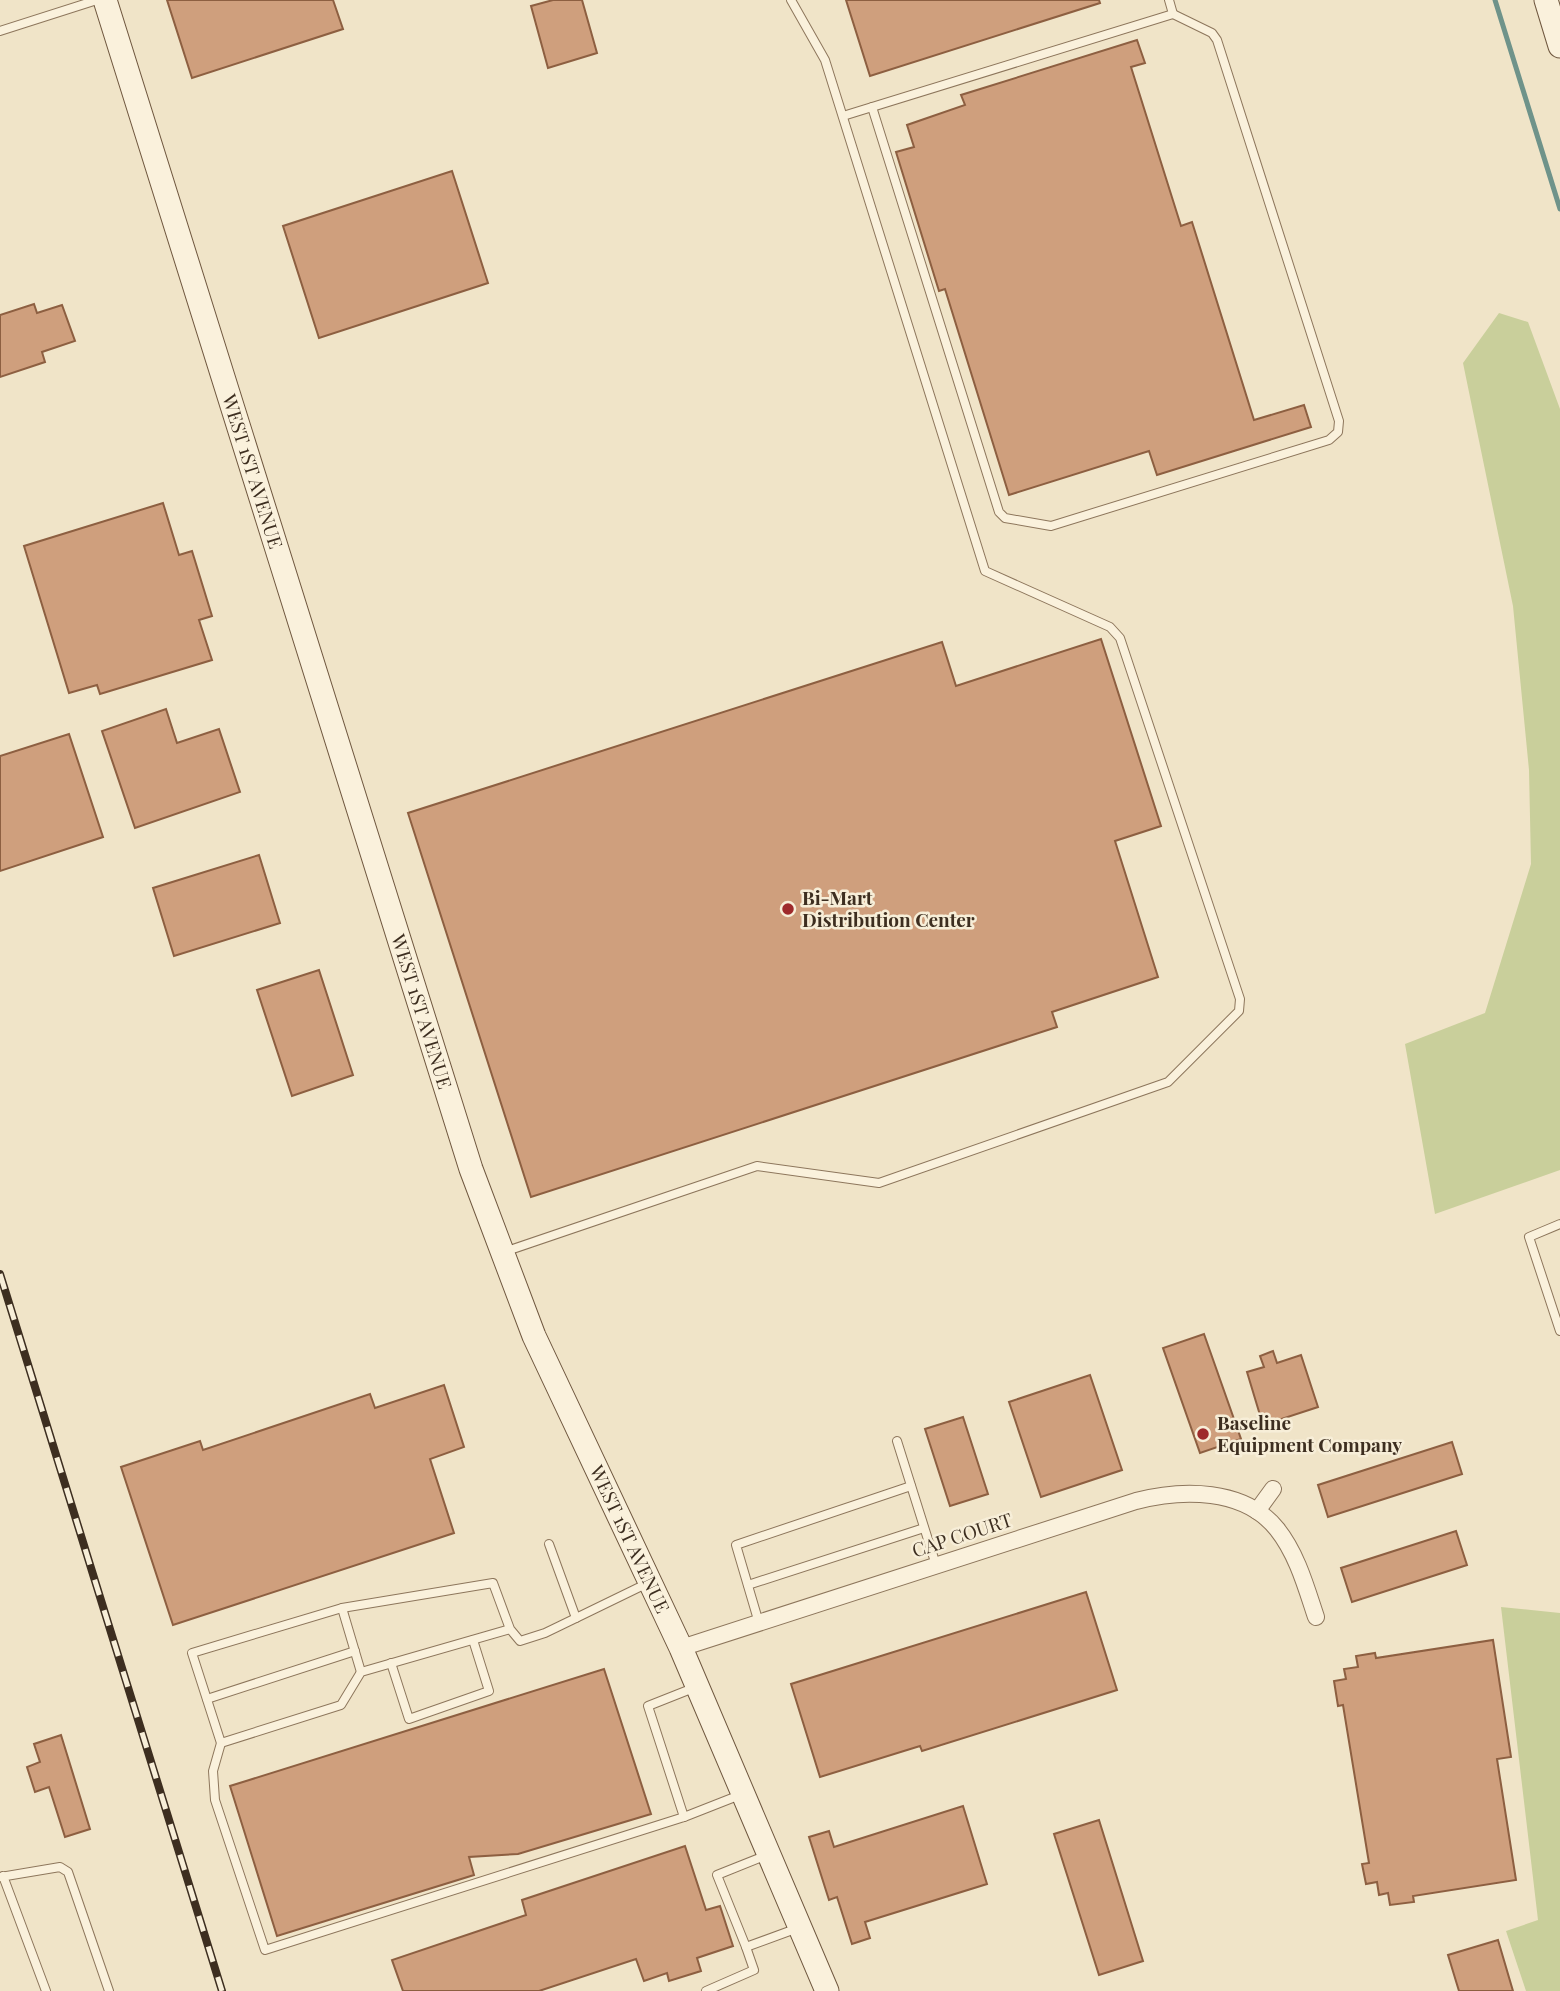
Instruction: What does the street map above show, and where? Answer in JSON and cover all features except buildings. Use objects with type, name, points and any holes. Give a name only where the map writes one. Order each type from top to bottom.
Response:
[{"type":"street","name":"WEST 1ST AVENUE","points":[[105,0],[471,1169],[501,1253],[534,1336],[698,1686],[770,1853],[823,1988]]},
{"type":"street","points":[[1546,0],[1560,46]]},
{"type":"street","points":[[1258,1511],[1272,1489]]},
{"type":"street","name":"CAP COURT","points":[[681,1648],[1153,1496],[1189,1493],[1231,1500],[1258,1511],[1276,1528],[1304,1577],[1316,1617]]},
{"type":"lane","points":[[0,31],[97,0]]},
{"type":"lane","points":[[501,1253],[757,1166],[879,1183],[1168,1082],[1239,1011],[1240,999],[1120,638],[1110,627],[985,571],[825,60],[791,0]]},
{"type":"lane","points":[[1169,0],[1173,14]]},
{"type":"lane","points":[[843,116],[872,107],[1173,14],[1212,33],[1217,40],[1339,421],[1338,432],[1329,440],[1051,526],[1005,519],[999,512],[872,107]]},
{"type":"lane","points":[[1560,1224],[1528,1237],[1560,1331]]},
{"type":"lane","points":[[897,1441],[936,1565]]},
{"type":"lane","points":[[759,1623],[736,1545],[911,1486]]},
{"type":"lane","points":[[748,1585],[924,1528]]},
{"type":"lane","points":[[549,1545],[576,1618]]},
{"type":"lane","points":[[650,1582],[545,1633],[520,1641],[510,1629],[493,1583],[342,1608],[191,1653],[221,1743],[213,1771],[215,1800],[265,1950],[684,1817],[744,1793]]},
{"type":"lane","points":[[342,1608],[361,1672]]},
{"type":"lane","points":[[221,1743],[341,1704],[361,1672],[510,1629]]},
{"type":"lane","points":[[391,1663],[409,1719],[489,1691],[473,1640]]},
{"type":"lane","points":[[207,1699],[355,1651]]},
{"type":"lane","points":[[684,1817],[648,1706],[698,1686]]},
{"type":"lane","points":[[706,1991],[754,1969],[717,1875],[770,1853]]},
{"type":"lane","points":[[46,1991],[2,1877],[60,1867],[68,1872],[109,1991]]},
{"type":"lane","points":[[746,1947],[800,1927]]},
{"type":"green space","points":[[1499,313],[1528,322],[1560,409],[1560,1170],[1435,1214],[1405,1044],[1485,1013],[1531,864],[1529,770],[1513,606],[1463,363]]},
{"type":"green space","points":[[1501,1607],[1560,1613],[1560,1991],[1526,1991],[1506,1931],[1538,1920]]},
{"type":"waterway","points":[[1495,0],[1560,209]]},
{"type":"railway","points":[[0,1274],[222,1991]]},
{"type":"place","name":"Bi-Mart Distribution Center","points":[[788,909]]},
{"type":"place","name":"Baseline Equipment Company","points":[[1203,1434]]}]
